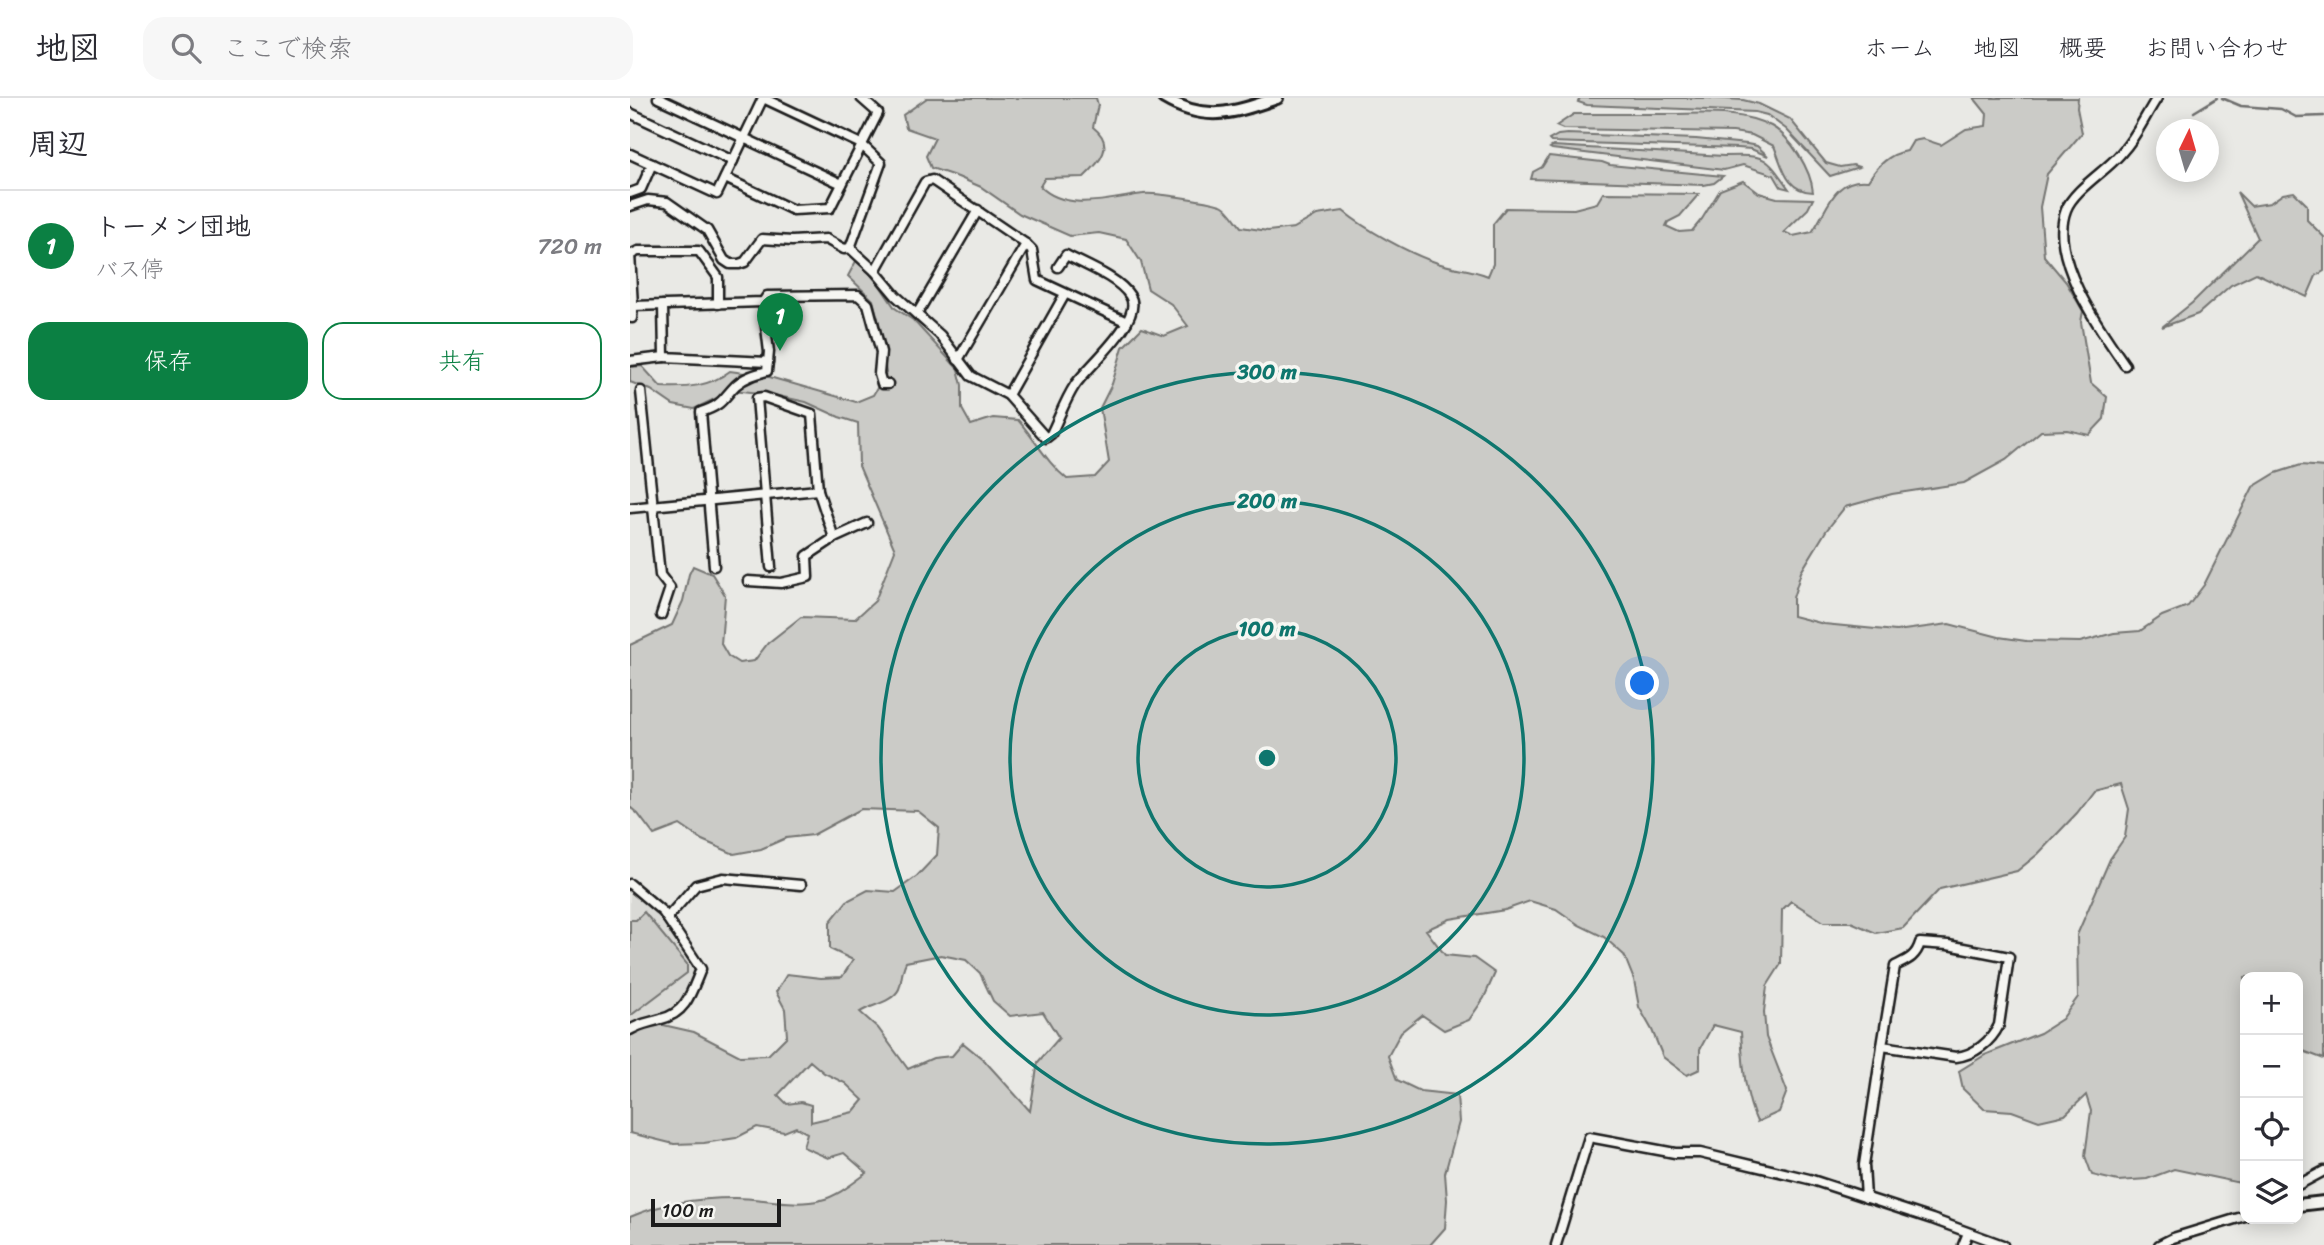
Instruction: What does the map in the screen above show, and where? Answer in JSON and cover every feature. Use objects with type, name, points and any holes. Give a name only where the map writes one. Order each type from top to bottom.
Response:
[{"type":"street","points":[[658,98],[842,184]]},
{"type":"street","points":[[630,154],[717,194],[763,98],[861,144],[881,163],[850,248]]},
{"type":"street","points":[[725,178],[793,209],[830,208],[878,113],[861,98]]},
{"type":"street","points":[[1164,98],[1198,113],[1219,115],[1277,98]]},
{"type":"street","points":[[2125,365],[2101,331],[2066,261],[2063,247],[2066,211],[2072,200],[2122,154],[2157,98]]},
{"type":"street","points":[[630,113],[733,161]]},
{"type":"street","points":[[630,193],[641,189],[652,164]]},
{"type":"street","points":[[875,271],[925,182],[932,180],[1026,244],[1032,250],[1037,280],[1127,322]]},
{"type":"street","points":[[630,206],[648,200],[667,202],[707,230],[724,260],[730,264],[745,262],[762,239],[826,239],[844,249],[850,248]]},
{"type":"street","points":[[917,314],[978,210]]},
{"type":"street","points":[[958,360],[1026,244]]},
{"type":"street","points":[[850,248],[875,271],[895,296],[940,335],[971,376],[1008,394],[1046,438],[1051,434],[1075,384],[1118,337],[1133,304],[1132,297],[1119,284],[1066,255],[1058,267]]},
{"type":"street","points":[[632,318],[631,254],[638,251],[699,251],[718,277],[718,304]]},
{"type":"street","points":[[1008,394],[1065,294]]},
{"type":"street","points":[[714,566],[701,412],[724,401],[735,386],[745,379],[767,371],[763,302],[766,296],[858,295],[868,304],[881,352],[879,374],[882,384],[887,384]]},
{"type":"street","points":[[633,306],[763,302]]},
{"type":"street","points":[[663,305],[664,357]]},
{"type":"street","points":[[630,360],[664,357],[768,362]]},
{"type":"street","points":[[641,391],[660,575],[670,588],[661,615]]},
{"type":"street","points":[[771,568],[757,398],[764,397],[811,414],[818,489],[834,538]]},
{"type":"street","points":[[630,508],[818,489]]},
{"type":"street","points":[[748,581],[781,583],[808,577],[807,556],[834,538],[867,523]]},
{"type":"street","points":[[667,918],[696,885],[723,878],[801,885]]},
{"type":"street","points":[[630,884],[642,892],[667,918],[701,969],[684,1008],[664,1019],[641,1023],[630,1030]]},
{"type":"street","points":[[1866,1198],[1864,1165],[1882,1046],[1895,966],[1912,958],[1918,952],[1920,943],[1948,945],[2009,957],[2000,1025],[1984,1045],[1965,1056],[1956,1057],[1882,1046]]},
{"type":"street","points":[[1556,1245],[1589,1138],[1675,1153],[1700,1153],[1809,1179],[2003,1245]]},
{"type":"street","points":[[2303,1182],[2324,1171]]},
{"type":"street","points":[[2303,1204],[2324,1202]]},
{"type":"street","points":[[2159,1245],[2240,1216]]},
{"type":"street","points":[[1964,1245],[1968,1233]]},
{"type":"shaded area","points":[[927,98],[1096,98],[1098,105],[1093,127],[1104,140],[1103,153],[1084,177],[1045,178],[1040,186],[1051,194],[1063,199],[1090,202],[1143,194],[1197,200],[1223,206],[1241,227],[1268,231],[1294,228],[1317,215],[1343,211],[1375,233],[1412,253],[1441,264],[1488,276],[1493,264],[1493,224],[1506,208],[1574,209],[1597,203],[1603,193],[1699,194],[1680,216],[1666,226],[1679,232],[1692,231],[1720,190],[1743,181],[1759,193],[1777,198],[1813,199],[1808,209],[1784,232],[1793,236],[1812,232],[1839,190],[1856,181],[1868,181],[1884,161],[1907,151],[1913,141],[1923,139],[1941,145],[1966,129],[1986,126],[1987,114],[1974,98],[2078,98],[2077,108],[2082,133],[2047,174],[2040,207],[2044,256],[2066,282],[2083,311],[2081,322],[2091,383],[2107,397],[2104,419],[2089,435],[2067,430],[2041,431],[2006,460],[1964,483],[1892,494],[1845,507],[1826,531],[1801,572],[1793,598],[1793,616],[1824,624],[1896,631],[1949,624],[2026,641],[2080,642],[2114,633],[2140,631],[2162,616],[2188,606],[2204,585],[2253,487],[2276,473],[2301,465],[2324,467],[2324,1059],[2303,1051],[2303,972],[2240,972],[2240,1183],[2174,1169],[2147,1179],[2118,1181],[2092,1175],[2085,1156],[2091,1111],[2086,1095],[2065,1115],[2039,1121],[2012,1111],[1984,1109],[1963,1089],[1959,1071],[1985,1055],[2040,1033],[2062,1019],[2078,997],[2077,935],[2110,859],[2125,837],[2129,809],[2121,784],[2094,791],[2038,854],[2017,871],[1940,889],[1903,928],[1876,933],[1851,922],[1824,922],[1791,901],[1782,910],[1781,964],[1767,986],[1764,1012],[1766,1037],[1787,1091],[1779,1112],[1757,1122],[1747,1089],[1741,1032],[1713,1025],[1700,1049],[1700,1069],[1687,1075],[1663,1057],[1639,1007],[1634,980],[1624,955],[1604,937],[1579,925],[1556,909],[1530,901],[1505,910],[1450,919],[1426,930],[1445,955],[1474,958],[1495,973],[1484,998],[1469,1020],[1444,1030],[1422,1015],[1401,1032],[1388,1056],[1397,1080],[1420,1091],[1457,1095],[1459,1122],[1445,1173],[1445,1228],[1430,1245],[630,1245],[630,1217],[655,1208],[722,1198],[810,1202],[833,1196],[867,1173],[844,1153],[828,1158],[803,1147],[807,1133],[796,1127],[784,1132],[757,1127],[736,1138],[704,1143],[674,1144],[630,1133],[630,1033],[642,1025],[659,1024],[694,1032],[740,1056],[768,1055],[787,1036],[785,1009],[776,992],[787,974],[821,978],[842,977],[853,960],[830,949],[830,922],[847,901],[868,890],[895,892],[917,876],[937,855],[939,828],[918,811],[861,809],[813,835],[786,838],[761,849],[734,854],[702,840],[680,825],[654,835],[630,807],[630,645],[672,625],[683,601],[693,566],[712,574],[725,595],[721,644],[728,656],[739,663],[754,661],[768,643],[801,617],[855,619],[875,601],[895,550],[859,466],[858,423],[806,402],[733,390],[694,409],[673,405],[651,390],[630,382],[630,367],[642,366],[661,387],[697,385],[730,371],[766,376],[856,402],[873,395],[886,373],[873,300],[848,276],[856,261],[874,277],[895,308],[913,320],[958,369],[962,385],[962,409],[971,425],[993,418],[1018,420],[1053,466],[1067,479],[1095,477],[1109,462],[1100,408],[1112,384],[1123,347],[1142,328],[1164,336],[1188,326],[1171,304],[1148,289],[1141,262],[1126,239],[1099,233],[1070,236],[1020,214],[981,187],[931,168],[926,156],[935,138],[906,128],[903,115]],"holes":[[[941,955],[966,960],[980,973],[993,1001],[1010,1016],[1043,1012],[1059,1038],[1038,1062],[1030,1111],[984,1060],[963,1043],[952,1056],[933,1058],[908,1069],[878,1028],[860,1012],[896,993],[906,962]],[[810,1061],[824,1073],[845,1083],[863,1100],[853,1112],[811,1122],[811,1105],[801,1102],[787,1104],[778,1095]]]},
{"type":"shaded area","points":[[1580,98],[1743,100],[1759,104],[1790,119],[1826,163],[1840,167],[1859,167],[1830,176],[1786,129],[1767,115],[1755,112],[1587,105],[1578,102]]},
{"type":"shaded area","points":[[1574,114],[1721,114],[1747,117],[1771,126],[1786,138],[1799,155],[1813,192],[1804,191],[1791,183],[1774,146],[1752,135],[1733,132],[1563,129],[1556,126]]},
{"type":"shaded area","points":[[1567,134],[1696,139],[1747,144],[1757,146],[1768,156],[1751,149],[1738,148],[1549,140]]},
{"type":"shaded area","points":[[1553,146],[1757,157],[1775,169],[1789,189],[1781,187],[1774,175],[1743,165],[1724,170],[1550,148]]},
{"type":"shaded area","points":[[1549,156],[1723,176],[1714,183],[1704,185],[1531,179],[1533,172],[1542,167]]},
{"type":"shaded area","points":[[2237,192],[2251,206],[2270,203],[2283,194],[2294,192],[2307,205],[2307,220],[2324,237],[2324,271],[2316,276],[2307,297],[2256,273],[2231,285],[2198,314],[2162,327],[2192,303],[2258,238]]},
{"type":"shaded area","points":[[630,887],[659,913],[698,971],[682,1005],[662,1015],[639,1019],[630,1026]]},
{"type":"shaded area","points":[[644,912],[687,964],[687,973],[630,1016],[630,920],[636,920]]},
{"type":"waterway","points":[[2194,112],[2217,98]]},
{"type":"waterway","points":[[2222,98],[2241,106],[2281,109],[2296,117],[2324,116]]},
{"type":"place","name":"トーメン団地","points":[[780,351]]}]
